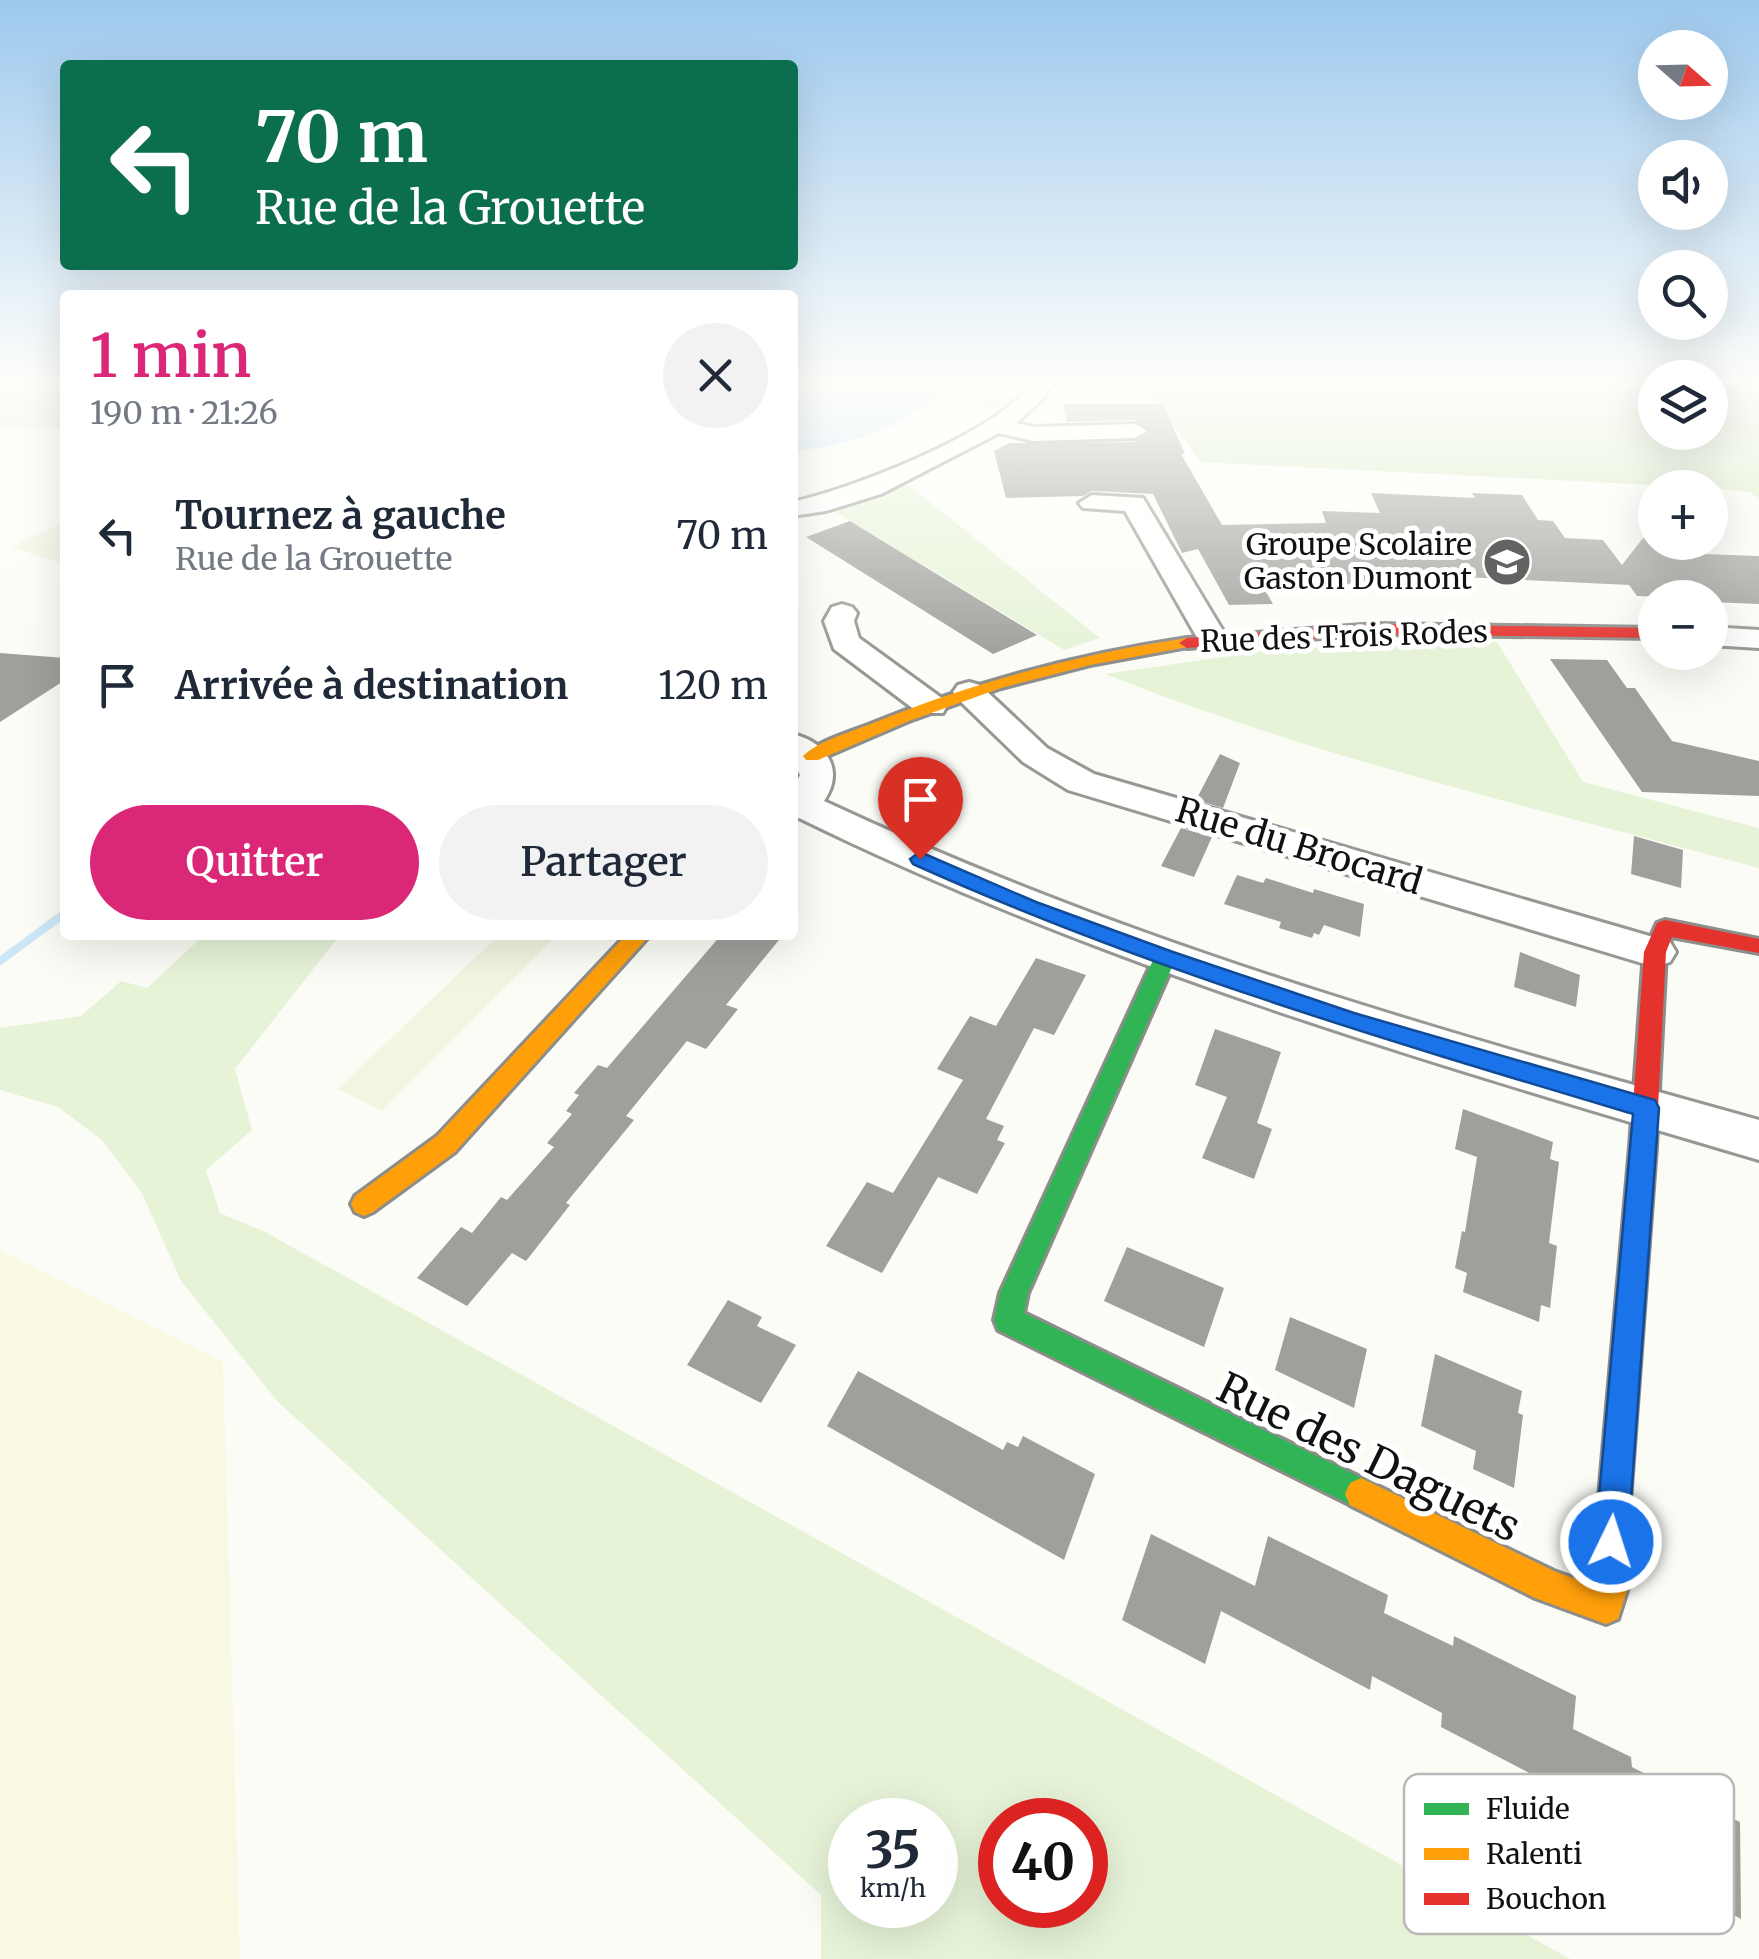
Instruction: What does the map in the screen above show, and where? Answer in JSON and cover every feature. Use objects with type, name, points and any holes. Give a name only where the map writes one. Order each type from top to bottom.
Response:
[{"type":"street","points":[[798,508],[852,497],[907,475]]},
{"type":"street","points":[[1092,503],[1134,503],[1214,641]]},
{"type":"street","points":[[842,613],[839,622],[845,642],[931,706]]},
{"type":"street","name":"Rue des Trois Rodes","points":[[802,750],[969,692],[1099,657],[1304,632],[1557,629],[1638,632]]},
{"type":"street","points":[[1728,637],[1759,638]]},
{"type":"street","name":"Rue du Brocard","points":[[969,692],[1035,755],[1080,782],[1655,952]]},
{"type":"street","points":[[798,804],[813,793],[819,780],[819,768],[802,750]]},
{"type":"street","points":[[798,807],[1028,907],[1165,958],[1350,1020],[1759,1140]]},
{"type":"street","points":[[1646,1108],[1655,952],[1665,928],[1756,946]]},
{"type":"street","points":[[364,1204],[446,1144],[634,940]]},
{"type":"street","name":"Rue des Daguets","points":[[1165,958],[1014,1293],[1008,1320],[1547,1586],[1606,1606],[1612,1584],[1611,1542],[1646,1108]]},
{"type":"green space","points":[[1464,475],[1638,475],[1638,484]]},
{"type":"green space","points":[[1728,475],[1759,475],[1759,500],[1751,492],[1728,490]]},
{"type":"green space","points":[[906,483],[1100,638],[1064,650],[834,511]]},
{"type":"green space","points":[[60,524],[60,562],[11,547]]},
{"type":"green space","points":[[1497,642],[1583,782],[1759,828],[1759,868],[1347,757],[1105,674],[1279,649]]},
{"type":"green space","points":[[199,940],[336,940],[235,1069],[252,1130],[206,1170],[220,1213],[265,1232],[1404,1867],[1404,1934],[1525,1934],[1570,1959],[821,1959],[821,1895],[278,1402],[181,1281],[142,1193],[102,1140],[58,1107],[0,1090],[0,1028],[81,1016],[121,981],[147,988]]},
{"type":"green space","points":[[494,940],[552,940],[382,1111],[338,1089]]},
{"type":"green space","points":[[0,1250],[223,1362],[240,1959],[0,1959]]},
{"type":"building","points":[[1000,475],[1193,475],[1222,525],[1326,523],[1322,511],[1380,513],[1371,493],[1475,498],[1472,493],[1522,495],[1538,520],[1553,521],[1565,538],[1603,540],[1622,565],[1638,544],[1638,560],[1759,556],[1759,604],[1728,603],[1728,580],[1638,580],[1638,596],[1629,585],[1398,574],[1402,585],[1264,588],[1273,604],[1229,605],[1198,549],[1182,553],[1153,494],[1092,491],[1083,496],[1006,498]]},
{"type":"building","points":[[850,521],[1037,635],[993,654],[806,537]]},
{"type":"building","points":[[0,653],[60,658],[60,683],[0,722]]},
{"type":"building","points":[[1550,659],[1607,660],[1627,688],[1635,688],[1672,741],[1759,761],[1759,796],[1642,792]]},
{"type":"building","points":[[1220,754],[1240,763],[1223,808],[1196,800]]},
{"type":"building","points":[[1181,828],[1212,837],[1194,877],[1161,866]]},
{"type":"building","points":[[1634,836],[1683,850],[1681,888],[1631,874]]},
{"type":"building","points":[[1237,875],[1263,883],[1266,878],[1364,904],[1360,937],[1324,925],[1319,935],[1314,933],[1312,938],[1279,928],[1281,922],[1224,904]]},
{"type":"building","points":[[717,940],[779,940],[726,1005],[738,1009],[706,1049],[687,1041],[626,1116],[634,1120],[566,1203],[570,1205],[526,1261],[512,1253],[467,1306],[417,1278],[461,1227],[472,1233],[501,1197],[507,1200],[554,1147],[547,1143],[572,1114],[566,1111],[579,1095],[574,1093],[598,1065],[607,1068]]},
{"type":"building","points":[[1520,952],[1580,975],[1576,1007],[1514,987]]},
{"type":"building","points":[[1036,958],[1086,975],[1054,1035],[1034,1028],[986,1119],[1004,1126],[997,1140],[1005,1143],[977,1194],[938,1177],[882,1273],[826,1246],[867,1182],[893,1193],[963,1080],[937,1069],[970,1016],[996,1026]]},
{"type":"building","points":[[1215,1029],[1281,1052],[1257,1123],[1272,1129],[1254,1179],[1202,1158],[1227,1097],[1195,1085]]},
{"type":"building","points":[[1463,1109],[1553,1142],[1550,1159],[1559,1162],[1549,1243],[1557,1246],[1550,1308],[1541,1305],[1539,1322],[1463,1292],[1467,1273],[1455,1268],[1477,1157],[1455,1149]]},
{"type":"building","points":[[1127,1247],[1224,1288],[1204,1347],[1104,1301]]},
{"type":"building","points":[[728,1300],[762,1317],[757,1326],[796,1345],[761,1403],[687,1365]]},
{"type":"building","points":[[1290,1317],[1367,1349],[1354,1408],[1275,1370]]},
{"type":"building","points":[[1435,1354],[1522,1391],[1514,1488],[1473,1469],[1476,1451],[1421,1426]]},
{"type":"building","points":[[858,1371],[1003,1450],[1007,1442],[1018,1447],[1023,1436],[1095,1474],[1064,1560],[827,1426]]},
{"type":"building","points":[[1151,1534],[1255,1586],[1268,1536],[1388,1595],[1384,1613],[1453,1646],[1454,1636],[1576,1696],[1573,1729],[1631,1757],[1632,1767],[1646,1774],[1531,1774],[1441,1727],[1442,1713],[1372,1676],[1370,1690],[1221,1611],[1205,1664],[1122,1620]]},
{"type":"building","points":[[1734,1819],[1740,1822],[1741,1919],[1734,1915]]},
{"type":"waterway","points":[[0,962],[60,916]]},
{"type":"traffic: fast","points":[[1165,958],[1014,1293],[1008,1320],[1361,1494]]},
{"type":"traffic: slow","points":[[812,756],[903,717],[995,685],[1090,660],[1187,643]]},
{"type":"traffic: slow","points":[[364,1204],[446,1144],[634,940]]},
{"type":"traffic: slow","points":[[1361,1494],[1547,1586],[1606,1607],[1612,1584],[1611,1542],[1643,1147]]},
{"type":"traffic: jam","points":[[1187,643],[1376,629],[1638,633]]},
{"type":"traffic: jam","points":[[1643,1147],[1655,952],[1665,928],[1756,946]]},
{"type":"place","name":"Groupe Scolaire Gaston Dumont","points":[[1507,562]]},
{"type":"route","points":[[920,859],[1028,907],[1165,958],[1350,1020],[1646,1108],[1611,1542]]}]
